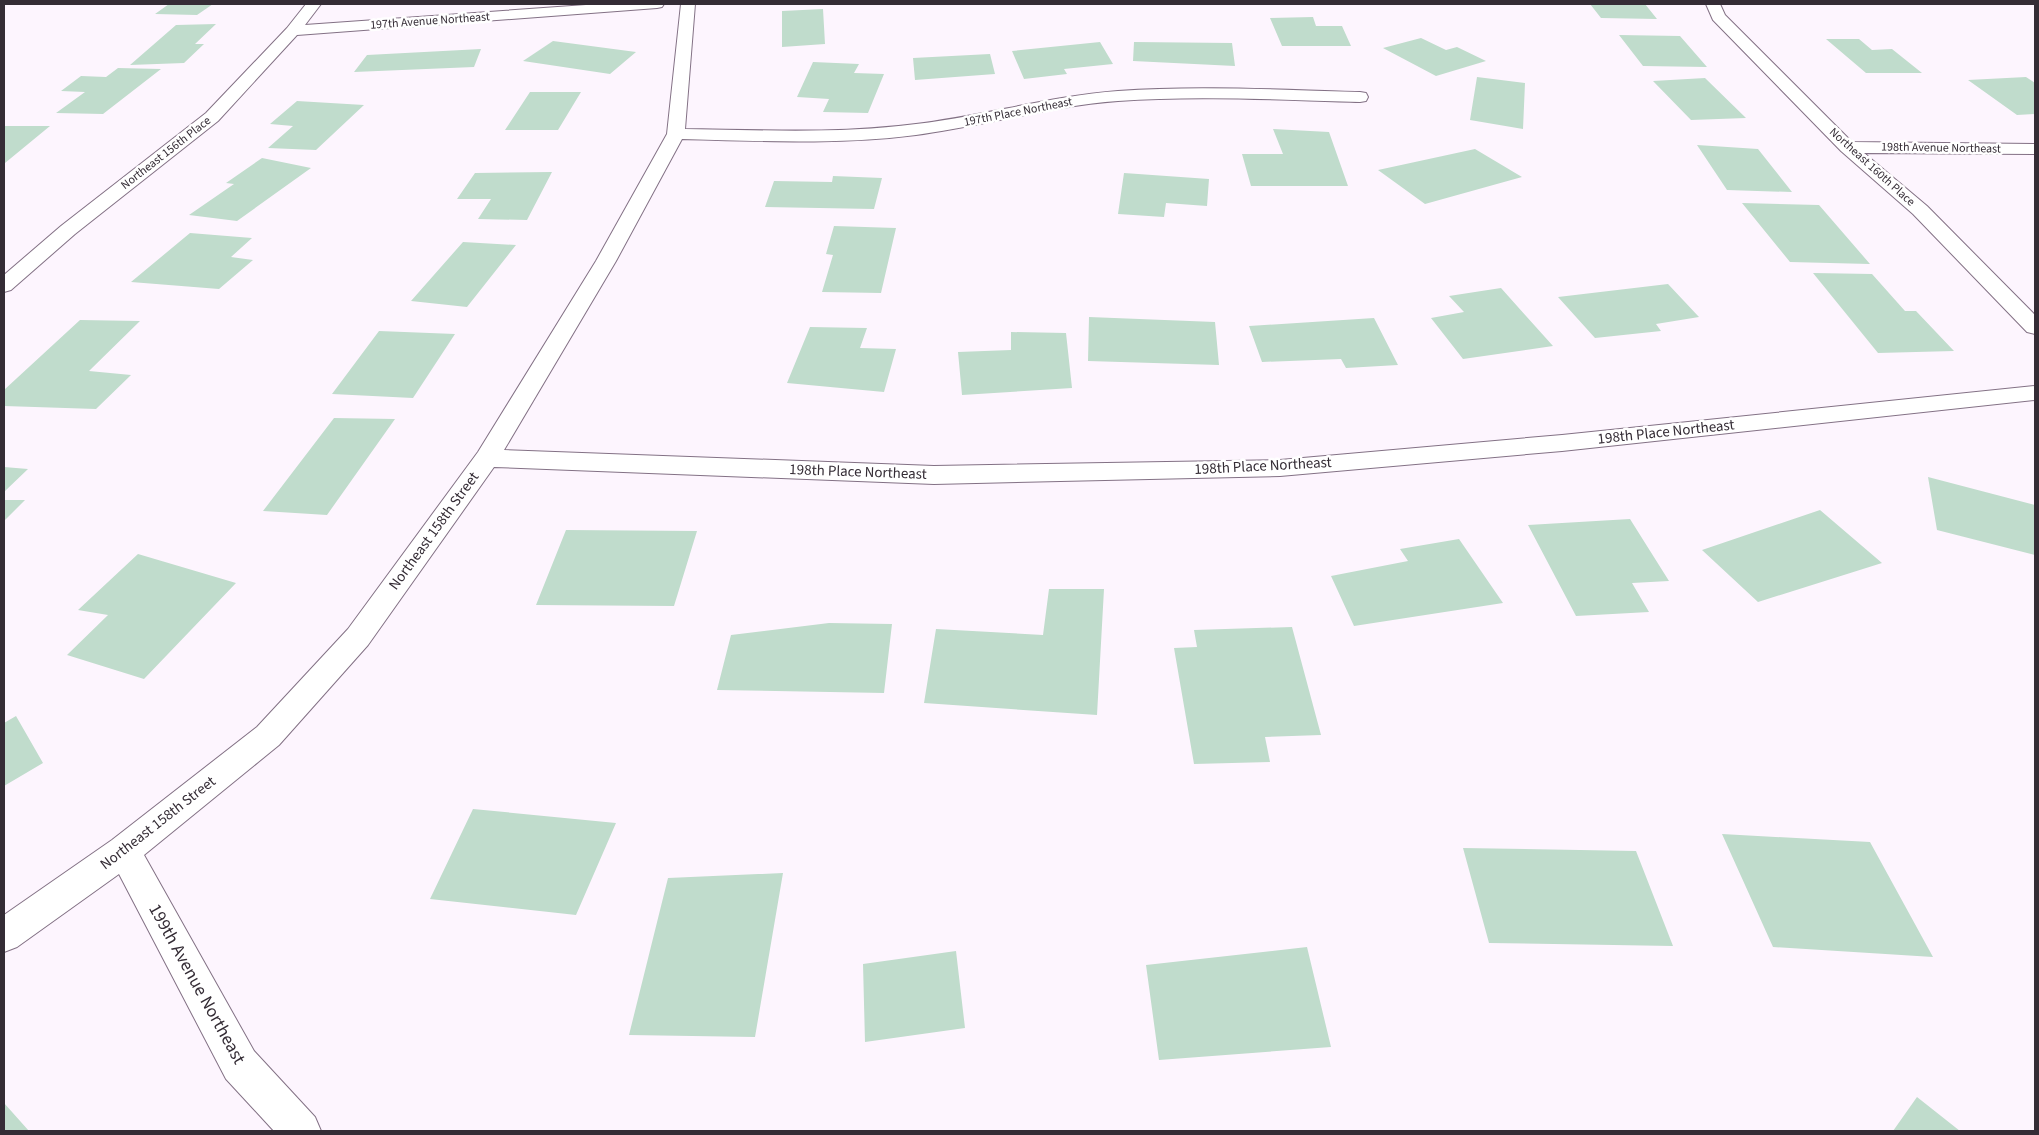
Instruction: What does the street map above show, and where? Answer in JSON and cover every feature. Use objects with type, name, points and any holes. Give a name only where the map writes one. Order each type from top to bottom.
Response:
[{"type":"street","name":"Northeast 156th Place","points":[[4,286],[68,230],[212,117],[292,31],[314,4]]},
{"type":"street","name":"197th Avenue Northeast","points":[[292,31],[657,4]]},
{"type":"street","name":"Northeast 158th Street","points":[[4,935],[124,851],[268,736],[358,637],[487,458],[606,261],[676,134],[688,4]]},
{"type":"street","name":"Northeast 160th Place","points":[[1714,4],[1718,17],[1847,147],[1920,210],[2035,327]]},
{"type":"street","name":"197th Place Northeast","points":[[676,134],[850,135],[912,130],[980,120],[1052,104],[1120,96],[1224,94],[1360,97]]},
{"type":"street","name":"198th Avenue Northeast","points":[[1847,147],[2035,149]]},
{"type":"street","name":"198th Place Northeast","points":[[487,458],[934,475],[1280,468],[1562,443],[2035,393]]},
{"type":"street","name":"199th Avenue Northeast","points":[[124,851],[240,1065],[300,1131]]},
{"type":"building","points":[[169,4],[213,4],[197,15],[155,14]]},
{"type":"building","points":[[1590,4],[1645,4],[1657,19],[1601,18]]},
{"type":"building","points":[[823,9],[825,44],[782,47],[782,11]]},
{"type":"building","points":[[1313,17],[1316,26],[1342,26],[1351,46],[1282,46],[1270,18]]},
{"type":"building","points":[[216,24],[195,44],[204,44],[184,63],[130,65],[176,25]]},
{"type":"building","points":[[1619,35],[1680,36],[1707,67],[1643,66]]},
{"type":"building","points":[[1421,38],[1446,50],[1457,47],[1486,61],[1436,76],[1383,48]]},
{"type":"building","points":[[1826,39],[1859,39],[1872,50],[1892,49],[1922,73],[1866,73]]},
{"type":"building","points":[[553,41],[636,52],[610,74],[523,61]]},
{"type":"building","points":[[1100,42],[1113,64],[1064,69],[1067,74],[1024,79],[1012,51]]},
{"type":"building","points":[[1134,42],[1232,43],[1235,66],[1133,61]]},
{"type":"building","points":[[481,49],[474,67],[354,72],[367,55]]},
{"type":"building","points":[[990,54],[995,74],[915,80],[913,58]]},
{"type":"building","points":[[813,62],[859,64],[854,73],[884,74],[868,113],[823,112],[829,99],[797,97]]},
{"type":"building","points":[[118,68],[161,69],[103,114],[56,113],[85,92],[61,91],[81,76],[106,77]]},
{"type":"building","points":[[1477,77],[1525,83],[1523,129],[1470,120]]},
{"type":"building","points":[[2026,77],[2035,83],[2035,114],[2017,115],[1968,80]]},
{"type":"building","points":[[1705,78],[1746,118],[1691,120],[1653,81]]},
{"type":"building","points":[[530,92],[581,92],[558,130],[505,130]]},
{"type":"building","points":[[297,101],[364,105],[316,150],[268,148],[293,126],[270,124]]},
{"type":"building","points":[[4,126],[50,126],[5,163]]},
{"type":"building","points":[[1273,129],[1329,132],[1348,186],[1251,186],[1242,154],[1283,154]]},
{"type":"building","points":[[1697,145],[1758,149],[1792,192],[1727,190]]},
{"type":"building","points":[[1475,149],[1522,177],[1425,204],[1378,170]]},
{"type":"building","points":[[262,158],[311,168],[237,221],[189,215],[234,184],[226,183]]},
{"type":"building","points":[[552,172],[527,220],[478,219],[491,199],[457,199],[475,173]]},
{"type":"building","points":[[1124,173],[1209,179],[1207,206],[1166,203],[1164,217],[1118,214]]},
{"type":"building","points":[[833,176],[882,178],[874,209],[765,207],[774,181],[832,182]]},
{"type":"building","points":[[1742,203],[1819,205],[1870,264],[1790,262]]},
{"type":"building","points":[[834,226],[896,228],[881,293],[822,292],[833,255],[826,254]]},
{"type":"building","points":[[190,233],[252,238],[231,257],[253,260],[219,289],[131,282]]},
{"type":"building","points":[[463,242],[516,245],[467,307],[411,301]]},
{"type":"building","points":[[1813,273],[1872,274],[1905,311],[1916,311],[1954,351],[1878,353]]},
{"type":"building","points":[[1668,284],[1699,317],[1656,324],[1661,331],[1595,338],[1558,297]]},
{"type":"building","points":[[1501,288],[1553,346],[1463,359],[1431,318],[1464,312],[1449,296]]},
{"type":"building","points":[[1089,317],[1215,322],[1219,365],[1088,361]]},
{"type":"building","points":[[1374,318],[1398,365],[1346,368],[1341,359],[1262,362],[1249,326]]},
{"type":"building","points":[[80,320],[140,321],[89,371],[131,375],[96,409],[4,406],[4,390]]},
{"type":"building","points":[[810,327],[867,328],[860,348],[896,349],[884,392],[787,383]]},
{"type":"building","points":[[379,331],[455,334],[413,398],[332,394]]},
{"type":"building","points":[[1011,332],[1066,333],[1072,388],[962,395],[958,352],[1011,350]]},
{"type":"building","points":[[334,418],[395,419],[327,515],[263,511]]},
{"type":"building","points":[[4,467],[28,469],[4,492]]},
{"type":"building","points":[[1928,477],[2035,505],[2035,555],[1937,530]]},
{"type":"building","points":[[4,500],[25,500],[4,521]]},
{"type":"building","points":[[1820,510],[1882,563],[1758,602],[1702,550]]},
{"type":"building","points":[[1630,519],[1669,581],[1632,583],[1649,612],[1576,616],[1528,525]]},
{"type":"building","points":[[566,530],[697,531],[674,606],[536,605]]},
{"type":"building","points":[[1459,539],[1503,603],[1354,626],[1331,576],[1408,561],[1400,549]]},
{"type":"building","points":[[138,554],[236,583],[144,679],[67,655],[108,615],[78,610]]},
{"type":"building","points":[[1049,589],[1104,589],[1097,715],[924,703],[936,629],[1043,635]]},
{"type":"building","points":[[829,623],[892,624],[884,693],[717,690],[731,635]]},
{"type":"building","points":[[1292,627],[1321,735],[1265,737],[1270,762],[1194,764],[1174,648],[1197,647],[1194,630]]},
{"type":"building","points":[[16,716],[43,763],[4,786],[4,723]]},
{"type":"building","points":[[473,809],[616,823],[576,915],[430,899]]},
{"type":"building","points":[[1722,834],[1870,842],[1933,957],[1773,947]]},
{"type":"building","points":[[1463,848],[1636,851],[1673,946],[1489,943]]},
{"type":"building","points":[[783,873],[755,1037],[629,1035],[668,878]]},
{"type":"building","points":[[1307,947],[1331,1047],[1159,1060],[1146,965]]},
{"type":"building","points":[[956,951],[965,1028],[865,1042],[863,964]]},
{"type":"building","points":[[1917,1097],[1960,1131],[1893,1131]]},
{"type":"building","points":[[4,1103],[29,1131],[4,1131]]}]
